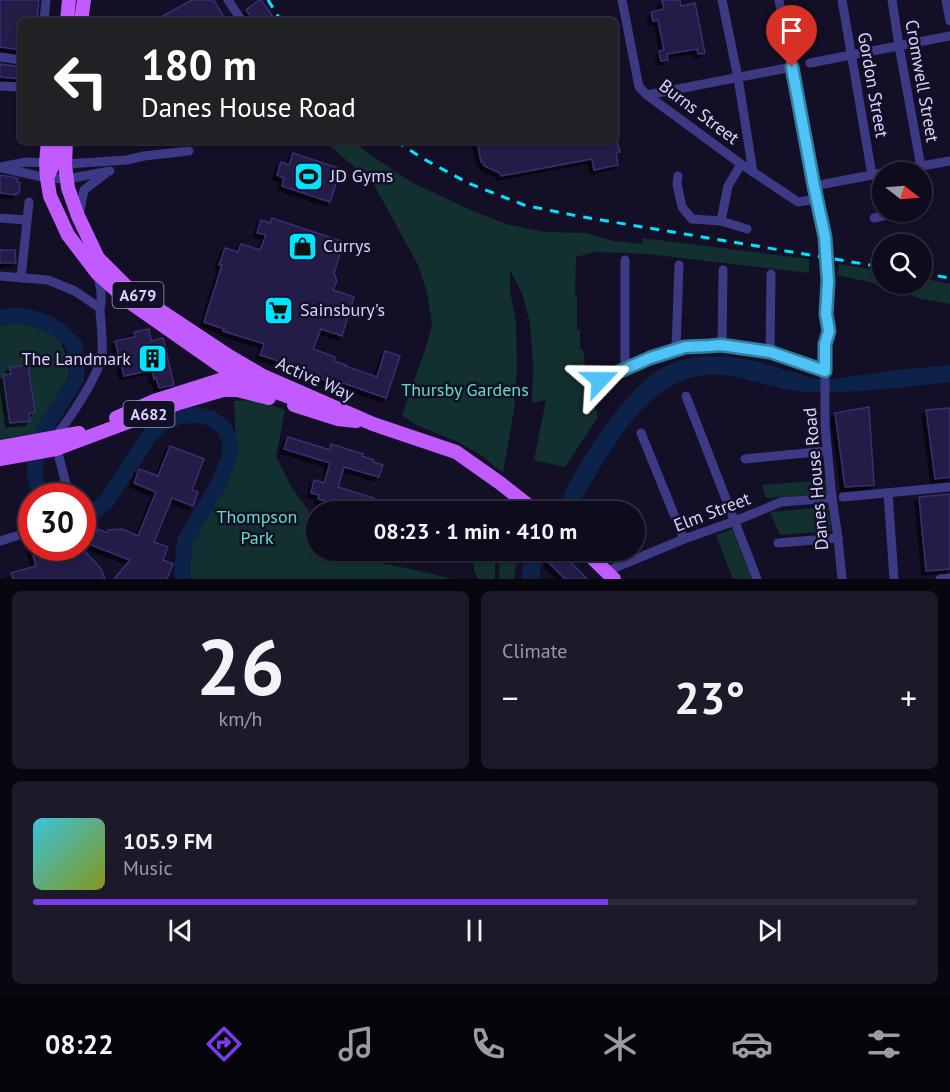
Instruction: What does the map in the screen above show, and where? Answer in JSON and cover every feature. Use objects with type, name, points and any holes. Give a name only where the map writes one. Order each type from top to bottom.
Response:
[{"type":"main road","points":[[67,18],[69,0]]},
{"type":"main road","points":[[81,18],[84,0]]},
{"type":"main road","name":"Active Way","points":[[49,144],[58,179],[50,196],[68,235],[97,273],[128,301],[235,375],[355,421]]},
{"type":"main road","name":"Active Way","points":[[55,164],[56,144]]},
{"type":"main road","name":"Active Way","points":[[55,164],[65,144]]},
{"type":"main road","name":"A679","points":[[55,164],[58,179]]},
{"type":"main road","name":"Active Way","points":[[58,179],[68,188],[78,216],[98,258],[131,291],[256,372],[373,424]]},
{"type":"main road","points":[[224,390],[235,375],[229,356]]},
{"type":"main road","name":"A682","points":[[0,447],[43,446],[86,432],[154,401],[235,375],[256,372]]},
{"type":"main road","name":"Active Way","points":[[224,390],[237,390],[338,419],[373,424]]},
{"type":"main road","name":"A682","points":[[0,459],[224,390]]},
{"type":"main road","points":[[373,424],[456,452],[523,501]]},
{"type":"main road","points":[[595,561],[610,575]]},
{"type":"street","points":[[44,18],[46,0]]},
{"type":"street","points":[[228,0],[240,18]]},
{"type":"street","name":"Burns Street","points":[[622,0],[639,87],[741,164],[798,202],[817,199]]},
{"type":"street","points":[[722,0],[738,78],[753,172]]},
{"type":"street","name":"Danes House Road","points":[[779,0],[825,237],[826,314],[829,331],[825,344],[825,426],[842,579]]},
{"type":"street","name":"Gordon Street","points":[[842,0],[874,162]]},
{"type":"street","name":"Cromwell Street","points":[[892,0],[898,46],[920,162]]},
{"type":"street","points":[[946,0],[950,21]]},
{"type":"street","points":[[810,63],[950,36]]},
{"type":"street","points":[[0,57],[18,60]]},
{"type":"street","points":[[647,95],[792,67]]},
{"type":"street","points":[[0,86],[18,87]]},
{"type":"street","points":[[0,167],[20,163],[55,164],[128,160],[189,151]]},
{"type":"street","points":[[78,216],[84,190],[128,160]]},
{"type":"street","points":[[932,164],[950,161]]},
{"type":"street","points":[[721,221],[728,186],[741,164]]},
{"type":"street","points":[[0,167],[58,179],[110,171]]},
{"type":"street","points":[[814,186],[872,175]]},
{"type":"street","points":[[678,176],[677,184],[682,207],[692,219],[721,221],[747,229]]},
{"type":"street","points":[[21,278],[29,202]]},
{"type":"street","points":[[0,218],[27,220]]},
{"type":"street","points":[[625,260],[625,369]]},
{"type":"street","points":[[676,350],[678,265]]},
{"type":"street","points":[[722,345],[723,270]]},
{"type":"street","points":[[65,483],[43,446],[67,422],[98,369],[102,355],[102,330],[101,293],[97,273]]},
{"type":"street","points":[[770,352],[771,274]]},
{"type":"street","points":[[0,276],[48,280],[75,291],[100,308]]},
{"type":"street","points":[[600,380],[650,358],[685,347],[722,345],[770,352],[826,373]]},
{"type":"street","points":[[686,396],[757,579]]},
{"type":"street","points":[[641,433],[684,539]]},
{"type":"street","points":[[745,459],[828,451]]},
{"type":"street","points":[[843,497],[950,488]]},
{"type":"street","points":[[888,493],[894,579]]},
{"type":"street","name":"Elm Street","points":[[610,575],[637,558],[781,502],[832,498]]},
{"type":"street","points":[[0,542],[18,536]]},
{"type":"street","points":[[778,543],[838,538]]},
{"type":"street","points":[[940,579],[950,578]]},
{"type":"green space","name":"Thursby Gardens","points":[[328,144],[357,144],[411,182],[506,224],[545,232],[587,233],[613,241],[643,244],[642,238],[809,259],[809,273],[648,254],[594,252],[576,257],[577,330],[580,330],[580,349],[583,350],[585,365],[582,367],[589,379],[598,417],[565,467],[534,460],[546,400],[532,403],[533,366],[530,323],[522,293],[510,270],[510,291],[516,322],[517,369],[514,410],[503,473],[481,455],[458,442],[416,425],[402,415],[432,324],[427,292],[418,265],[373,183]]},
{"type":"green space","points":[[839,264],[872,269],[872,283],[865,281],[837,275]]},
{"type":"green space","points":[[932,280],[950,284],[950,304],[906,294],[932,294]]},
{"type":"green space","points":[[29,322],[51,331],[61,343],[68,361],[68,376],[38,433],[0,439],[0,323]]},
{"type":"green space","name":"Thompson Park","points":[[258,400],[285,410],[276,456],[292,488],[306,507],[306,561],[370,561],[452,579],[192,579],[187,568],[194,535],[225,479],[236,447],[234,401]]},
{"type":"green space","points":[[826,480],[827,494],[766,498],[762,485]]},
{"type":"green space","points":[[828,507],[831,531],[780,535],[770,512]]},
{"type":"green space","points":[[732,529],[752,579],[733,579],[716,535]]},
{"type":"green space","points":[[474,561],[495,561],[495,579],[478,579]]},
{"type":"green space","points":[[500,561],[517,561],[514,579],[499,579]]},
{"type":"water","points":[[706,356],[734,357],[816,379],[835,379],[950,365],[950,382],[862,391],[809,392],[724,375],[697,376],[674,385],[653,399],[634,418],[618,440],[581,501],[562,501],[579,466],[622,404],[654,373],[672,363]]},
{"type":"water","points":[[523,561],[543,561],[540,568],[541,579],[522,579]]},
{"type":"building","points":[[0,0],[39,0],[37,18],[18,18],[18,50],[0,47]]},
{"type":"building","points":[[192,0],[214,0],[223,16],[219,18],[159,18]]},
{"type":"building","points":[[261,0],[274,18],[252,18],[246,10]]},
{"type":"building","points":[[662,0],[680,0],[681,6],[695,3],[705,53],[698,54],[697,49],[667,54],[668,60],[661,61],[659,51],[664,50],[658,20],[653,21],[651,12],[664,9]]},
{"type":"building","points":[[0,64],[18,67],[18,79],[0,77]]},
{"type":"building","points":[[478,144],[618,144],[620,152],[616,153],[618,165],[594,170],[592,159],[501,176],[500,173],[484,166]]},
{"type":"building","name":"JD Gyms","points":[[293,153],[341,169],[330,202],[282,186],[284,178],[277,175],[281,162],[289,165]]},
{"type":"building","points":[[0,175],[18,178],[19,193],[16,195],[0,193]]},
{"type":"building","name":"Sainsbury's","points":[[272,218],[344,242],[334,273],[337,281],[333,290],[354,297],[342,336],[321,329],[313,349],[335,357],[334,361],[345,366],[377,377],[385,351],[400,356],[386,398],[340,382],[339,384],[305,374],[306,370],[260,355],[264,344],[223,331],[224,329],[204,322],[225,248],[238,252],[241,244],[260,250],[266,235],[257,233],[261,220],[270,223]]},
{"type":"building","points":[[0,250],[15,250],[16,263],[0,263]]},
{"type":"building","name":"The Landmark","points":[[149,329],[151,341],[163,338],[174,385],[159,388],[152,370],[124,376],[115,341],[135,337],[134,332]]},
{"type":"building","points":[[28,365],[35,412],[29,413],[30,421],[10,423],[3,375],[11,374],[10,367]]},
{"type":"building","points":[[869,407],[874,485],[845,487],[835,413]]},
{"type":"building","points":[[950,408],[950,477],[935,479],[926,410]]},
{"type":"building","points":[[288,437],[330,450],[331,444],[363,454],[362,456],[383,465],[379,477],[344,467],[338,487],[374,498],[373,501],[318,499],[319,495],[311,493],[314,480],[324,483],[330,463],[284,449]]},
{"type":"building","points":[[170,446],[204,459],[192,490],[198,492],[193,506],[172,498],[154,542],[168,547],[163,560],[173,564],[167,579],[114,579],[130,560],[96,547],[96,533],[98,529],[107,533],[108,530],[122,529],[138,536],[156,492],[134,483],[139,469],[158,476]]},
{"type":"building","points":[[950,494],[950,569],[926,571],[919,497]]},
{"type":"building","points":[[35,561],[94,561],[101,569],[105,579],[13,579],[11,573],[36,566]]},
{"type":"building","points":[[570,561],[587,579],[565,579],[548,562]]},
{"type":"waterway","points":[[0,318],[28,317],[47,323],[74,344],[77,360],[76,379],[45,428],[36,452],[37,483]]},
{"type":"waterway","points":[[96,510],[107,501],[149,436],[161,424],[180,416],[197,415],[211,418],[224,428],[231,444],[229,458],[217,487],[185,541],[183,579]]},
{"type":"railway","points":[[268,0],[279,18]]},
{"type":"railway","points":[[401,144],[468,183],[524,205],[872,265]]},
{"type":"railway","points":[[932,275],[950,278]]},
{"type":"place","name":"JD Gyms","points":[[309,176]]},
{"type":"place","name":"Currys","points":[[302,246]]},
{"type":"place","name":"Sainsbury's","points":[[279,310]]},
{"type":"place","name":"The Landmark","points":[[152,359]]},
{"type":"route","points":[[600,380],[650,358],[685,347],[721,345],[770,352],[825,371],[825,344],[829,331],[826,314],[828,281],[825,237],[792,67]]}]
